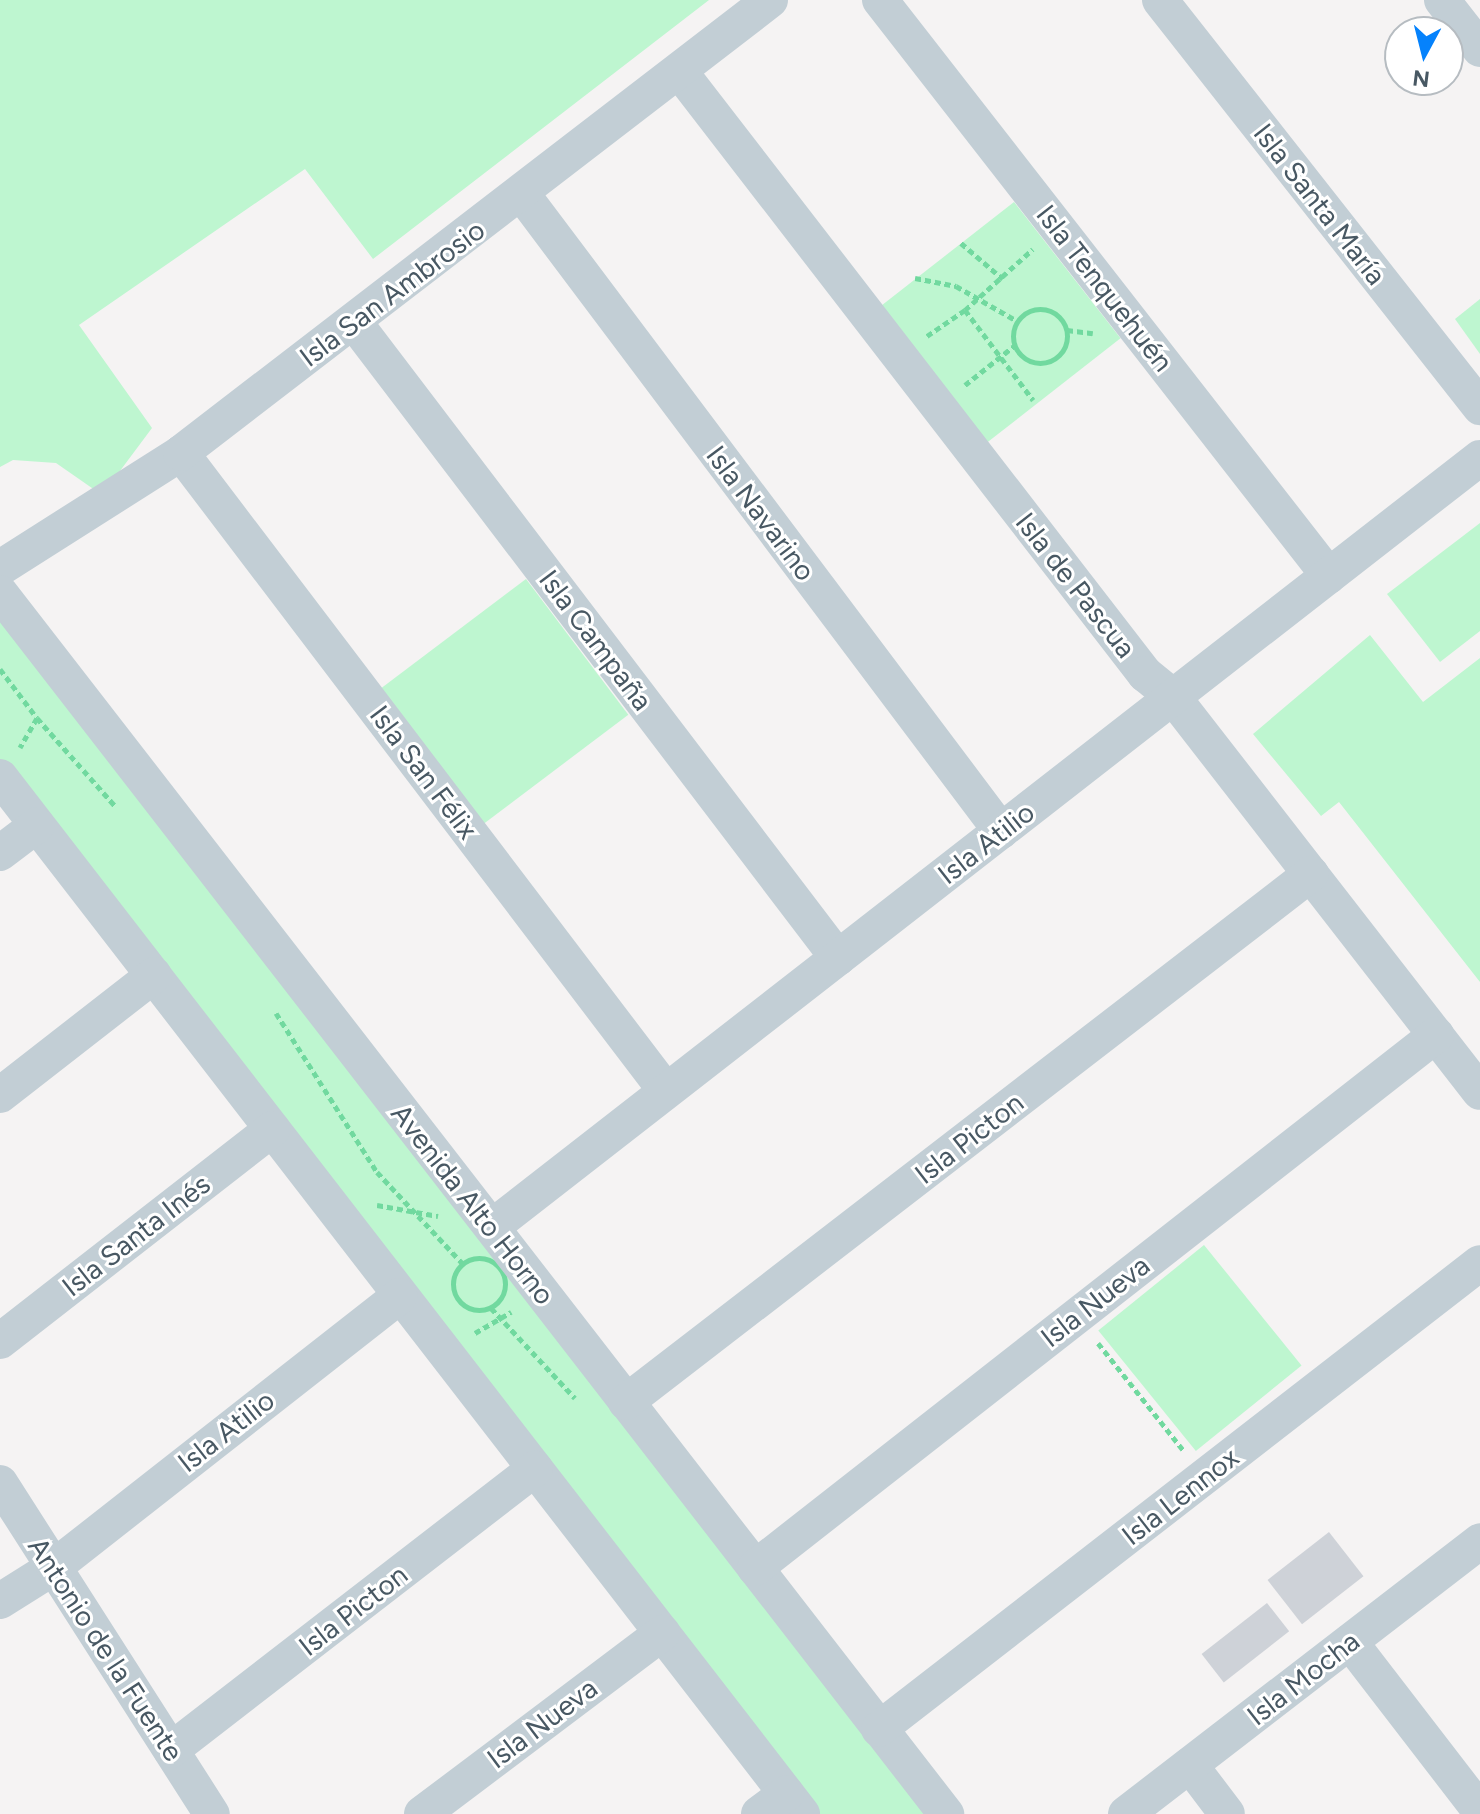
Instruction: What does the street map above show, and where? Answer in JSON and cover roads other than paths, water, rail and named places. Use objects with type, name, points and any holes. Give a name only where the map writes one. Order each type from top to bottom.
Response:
[{"type":"street","name":"Isla San Ambrosio","points":[[0,568],[181,453],[522,194],[770,0]]},
{"type":"street","name":"Isla Tenquehuén","points":[[880,0],[1329,576]]},
{"type":"street","name":"Isla Santa María","points":[[1160,0],[1480,407]]},
{"type":"street","points":[[1442,0],[1480,49]]},
{"type":"street","name":"Isla de Pascua","points":[[680,72],[1145,674],[1173,697],[1480,1092]]},
{"type":"street","name":"Isla Navarino","points":[[522,194],[1001,831]]},
{"type":"street","name":"Isla Campaña","points":[[354,322],[838,958]]},
{"type":"street","name":"Isla San Félix","points":[[181,453],[666,1091]]},
{"type":"street","name":"Isla Atilio","points":[[492,1227],[1480,458]]},
{"type":"street","name":"Avenida Alto Horno","points":[[0,593],[946,1814]]},
{"type":"street","points":[[1,778],[662,1633],[782,1807]]},
{"type":"street","points":[[0,853],[37,825]]},
{"type":"street","name":"Isla Picton","points":[[626,1402],[1311,874]]},
{"type":"street","points":[[0,1095],[154,975]]},
{"type":"street","name":"Isla Nueva","points":[[755,1568],[1436,1035]]},
{"type":"street","name":"Isla Santa Inés","points":[[0,1341],[272,1129]]},
{"type":"street","name":"Isla Lennox","points":[[879,1729],[1480,1263]]},
{"type":"street","name":"Isla Atilio","points":[[0,1601],[54,1567],[399,1296]]},
{"type":"street","name":"Isla Picton","points":[[171,1750],[535,1469]]},
{"type":"street","name":"Antonio de la Fuente","points":[[0,1483],[212,1814]]},
{"type":"street","name":"Isla Mocha","points":[[1126,1814],[1480,1541]]},
{"type":"street","name":"Isla Nueva","points":[[422,1814],[662,1633]]},
{"type":"street","points":[[1350,1642],[1480,1811]]},
{"type":"street","points":[[1190,1765],[1227,1814]]}]
